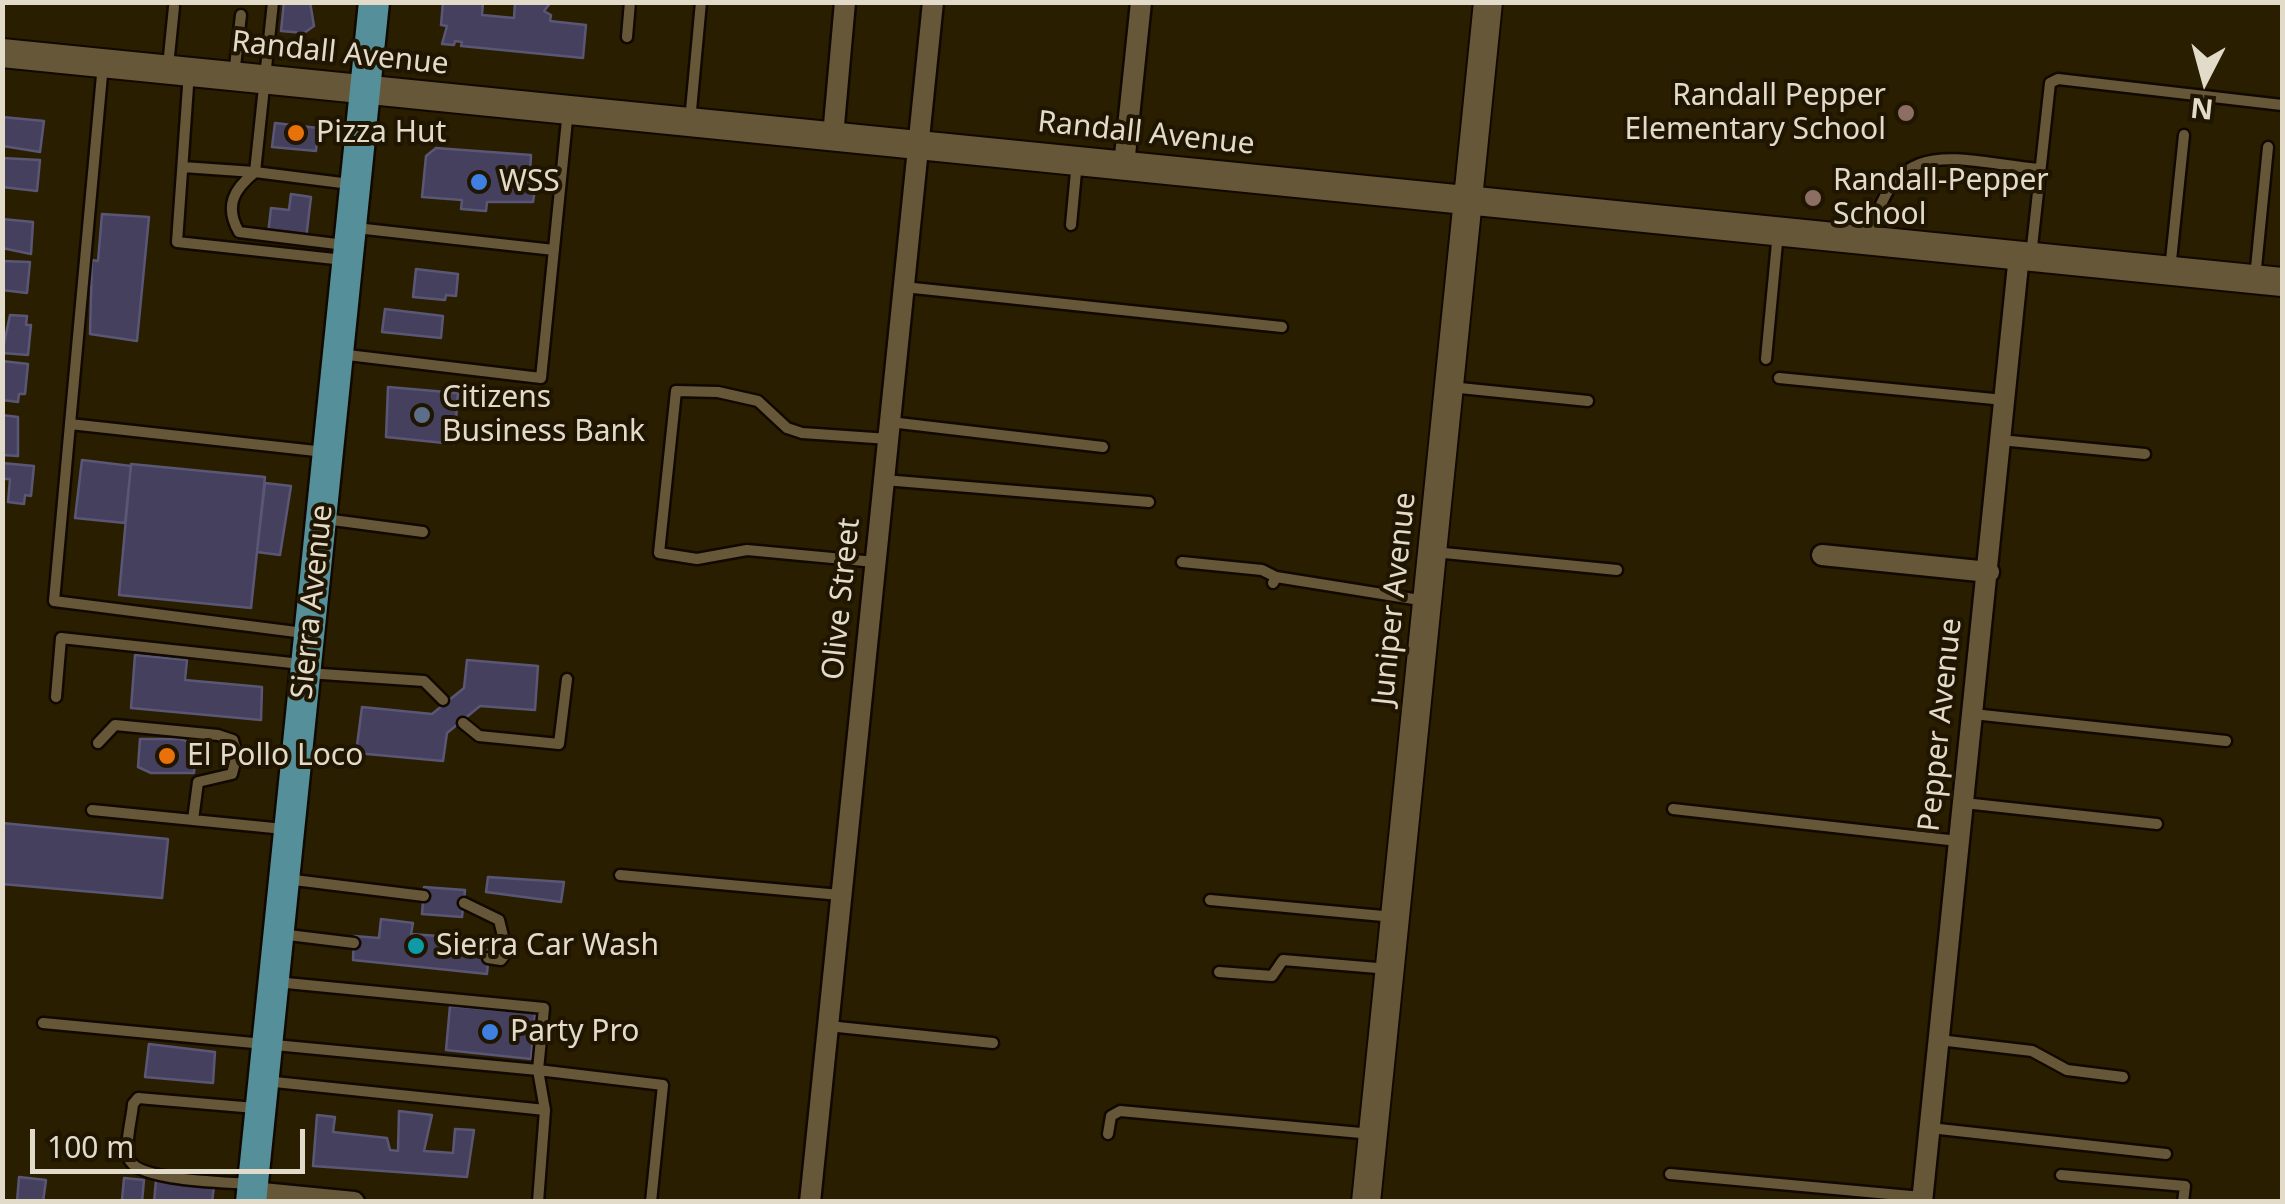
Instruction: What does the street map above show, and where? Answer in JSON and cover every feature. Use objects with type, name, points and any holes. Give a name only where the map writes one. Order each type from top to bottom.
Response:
[{"type":"main road","name":"Sierra Avenue","points":[[252,1193],[374,2]]},
{"type":"street","points":[[833,136],[845,2]]},
{"type":"street","name":"Olive Street","points":[[810,1202],[933,2]]},
{"type":"street","points":[[1124,165],[1140,2]]},
{"type":"street","name":"Juniper Avenue","points":[[1366,1202],[1488,2]]},
{"type":"street","name":"Randall Avenue","points":[[2,52],[2268,281]]},
{"type":"street","name":"Pepper Avenue","points":[[1922,1200],[2004,400],[2025,256]]},
{"type":"street","points":[[1822,555],[1989,572]]},
{"type":"street","points":[[252,1193],[354,1202]]},
{"type":"lane","points":[[272,2],[255,172],[238,186],[231,203],[239,232],[349,244]]},
{"type":"lane","points":[[627,37],[630,2]]},
{"type":"lane","points":[[690,122],[701,2]]},
{"type":"lane","points":[[174,7],[184,167],[177,242],[554,250]]},
{"type":"lane","points":[[234,76],[241,15]]},
{"type":"lane","points":[[103,63],[54,601],[310,634]]},
{"type":"lane","points":[[2025,256],[2040,169],[2046,92],[2058,79],[2282,105]]},
{"type":"lane","points":[[338,354],[541,378],[568,110]]},
{"type":"lane","points":[[2170,271],[2184,135]]},
{"type":"lane","points":[[2268,147],[2268,281]]},
{"type":"lane","points":[[1071,225],[1077,160]]},
{"type":"lane","points":[[1870,240],[1878,208],[1902,170],[1916,163],[1938,160],[2040,169]]},
{"type":"lane","points":[[184,167],[356,184]]},
{"type":"lane","points":[[1766,359],[1778,231]]},
{"type":"lane","points":[[904,287],[1282,327]]},
{"type":"lane","points":[[1779,378],[2004,400]]},
{"type":"lane","points":[[1450,387],[1588,401]]},
{"type":"lane","points":[[876,562],[747,550],[696,559],[659,553],[676,391],[718,392],[758,401],[787,428],[802,433],[890,431],[1103,447]]},
{"type":"lane","points":[[70,424],[328,452]]},
{"type":"lane","points":[[2000,440],[2145,454]]},
{"type":"lane","points":[[884,480],[1149,502]]},
{"type":"lane","points":[[322,519],[423,532]]},
{"type":"lane","points":[[1432,552],[1617,570]]},
{"type":"lane","points":[[1182,562],[1262,570],[1275,580],[1428,601]]},
{"type":"lane","points":[[56,697],[61,638],[424,681],[443,700]]},
{"type":"lane","points":[[463,722],[479,736],[559,744],[567,679]]},
{"type":"lane","points":[[1972,714],[2226,741]]},
{"type":"lane","points":[[98,743],[115,725],[218,734],[233,740],[237,754],[232,774],[198,782],[193,820]]},
{"type":"lane","points":[[1963,803],[2157,824]]},
{"type":"lane","points":[[1673,809],[1959,842]]},
{"type":"lane","points":[[92,810],[290,830]]},
{"type":"lane","points":[[620,875],[842,895]]},
{"type":"lane","points":[[284,879],[424,896]]},
{"type":"lane","points":[[1210,900],[1395,918]]},
{"type":"lane","points":[[464,903],[499,920],[507,952],[501,960],[488,958]]},
{"type":"lane","points":[[279,934],[354,944]]},
{"type":"lane","points":[[1219,972],[1272,976],[1283,960],[1390,969]]},
{"type":"lane","points":[[274,982],[544,1008],[538,1070],[545,1110],[538,1202]]},
{"type":"lane","points":[[42,1023],[663,1085],[652,1202]]},
{"type":"lane","points":[[828,1026],[993,1043]]},
{"type":"lane","points":[[1938,1040],[2032,1050],[2067,1070],[2124,1077]]},
{"type":"lane","points":[[252,1193],[145,1172],[129,1160],[133,1104],[138,1098],[262,1095],[545,1110]]},
{"type":"lane","points":[[1108,1134],[1112,1116],[1120,1110],[1373,1134]]},
{"type":"lane","points":[[1930,1128],[2166,1154]]},
{"type":"lane","points":[[1670,1174],[1922,1200]]},
{"type":"lane","points":[[2061,1175],[2185,1186],[2184,1202]]},
{"type":"building","points":[[284,2],[310,2],[314,26],[304,33],[281,31]]},
{"type":"building","points":[[443,2],[483,2],[482,15],[514,18],[515,2],[551,2],[544,11],[551,15],[550,21],[586,25],[583,58],[461,46],[462,42],[455,41],[454,45],[442,44],[447,26],[441,25]]},
{"type":"building","points":[[2,117],[44,121],[40,152],[3,146],[2,149]]},
{"type":"building","name":"Pizza Hut","points":[[275,123],[318,128],[316,151],[272,147]]},
{"type":"building","name":"WSS","points":[[436,148],[531,155],[530,175],[537,176],[533,202],[487,202],[486,211],[461,209],[462,200],[422,197],[426,156]]},
{"type":"building","points":[[2,158],[40,160],[37,191],[2,187]]},
{"type":"building","points":[[291,194],[311,197],[306,239],[268,235],[271,208],[289,210]]},
{"type":"building","points":[[102,214],[149,217],[137,341],[90,334],[92,260],[98,261]]},
{"type":"building","points":[[2,219],[33,222],[31,254],[2,248]]},
{"type":"building","points":[[2,261],[30,262],[27,293],[2,290]]},
{"type":"building","name":"Citizens Business Bank","points":[[416,269],[458,274],[456,296],[446,295],[445,300],[413,297]]},
{"type":"building","points":[[385,309],[443,316],[441,338],[382,332]]},
{"type":"building","points":[[10,315],[27,316],[26,325],[31,325],[28,355],[2,353]]},
{"type":"building","points":[[2,361],[28,364],[25,394],[19,394],[18,402],[2,400]]},
{"type":"building","name":"Citizens Business Bank","points":[[388,387],[458,393],[454,444],[386,437]]},
{"type":"building","points":[[2,415],[18,417],[18,456],[2,455]]},
{"type":"building","points":[[82,460],[131,466],[125,523],[75,518]]},
{"type":"building","points":[[2,463],[34,466],[31,496],[25,495],[24,504],[8,502],[10,479],[2,479]]},
{"type":"building","points":[[131,464],[265,477],[251,608],[119,595]]},
{"type":"building","points":[[265,483],[291,486],[280,555],[257,552]]},
{"type":"building","points":[[135,655],[187,660],[185,680],[262,687],[261,720],[131,708]]},
{"type":"building","points":[[467,660],[538,666],[535,710],[480,706],[447,733],[443,761],[356,753],[362,707],[432,714],[464,688]]},
{"type":"building","name":"El Pollo Loco","points":[[140,739],[180,739],[196,744],[194,773],[151,773],[138,767]]},
{"type":"building","points":[[2,823],[168,839],[162,898],[2,884]]},
{"type":"building","points":[[488,877],[564,882],[561,902],[486,892]]},
{"type":"building","points":[[424,887],[465,890],[462,917],[422,914]]},
{"type":"building","name":"Sierra Car Wash","points":[[381,919],[413,923],[411,934],[479,939],[479,949],[489,950],[487,974],[353,960],[354,936],[379,938]]},
{"type":"building","name":"Party Pro","points":[[450,1006],[535,1013],[531,1059],[446,1050]]},
{"type":"building","points":[[149,1044],[215,1052],[213,1083],[145,1077]]},
{"type":"building","points":[[399,1111],[432,1115],[424,1151],[453,1153],[455,1129],[474,1130],[467,1177],[313,1166],[317,1115],[335,1117],[333,1132],[387,1138],[390,1150],[398,1151]]},
{"type":"building","points":[[19,1177],[46,1180],[43,1202],[17,1202]]},
{"type":"building","points":[[124,1178],[144,1180],[142,1202],[122,1200]]},
{"type":"building","points":[[156,1180],[214,1186],[212,1202],[154,1202]]},
{"type":"place","name":"Randall Pepper Elementary School","points":[[1906,113]]},
{"type":"place","name":"Pizza Hut","points":[[296,133]]},
{"type":"place","name":"WSS","points":[[479,182]]},
{"type":"place","name":"Randall-Pepper School","points":[[1813,198]]},
{"type":"place","name":"Citizens Business Bank","points":[[422,415]]},
{"type":"place","name":"El Pollo Loco","points":[[167,756]]},
{"type":"place","name":"Sierra Car Wash","points":[[416,946]]},
{"type":"place","name":"Party Pro","points":[[490,1032]]}]
